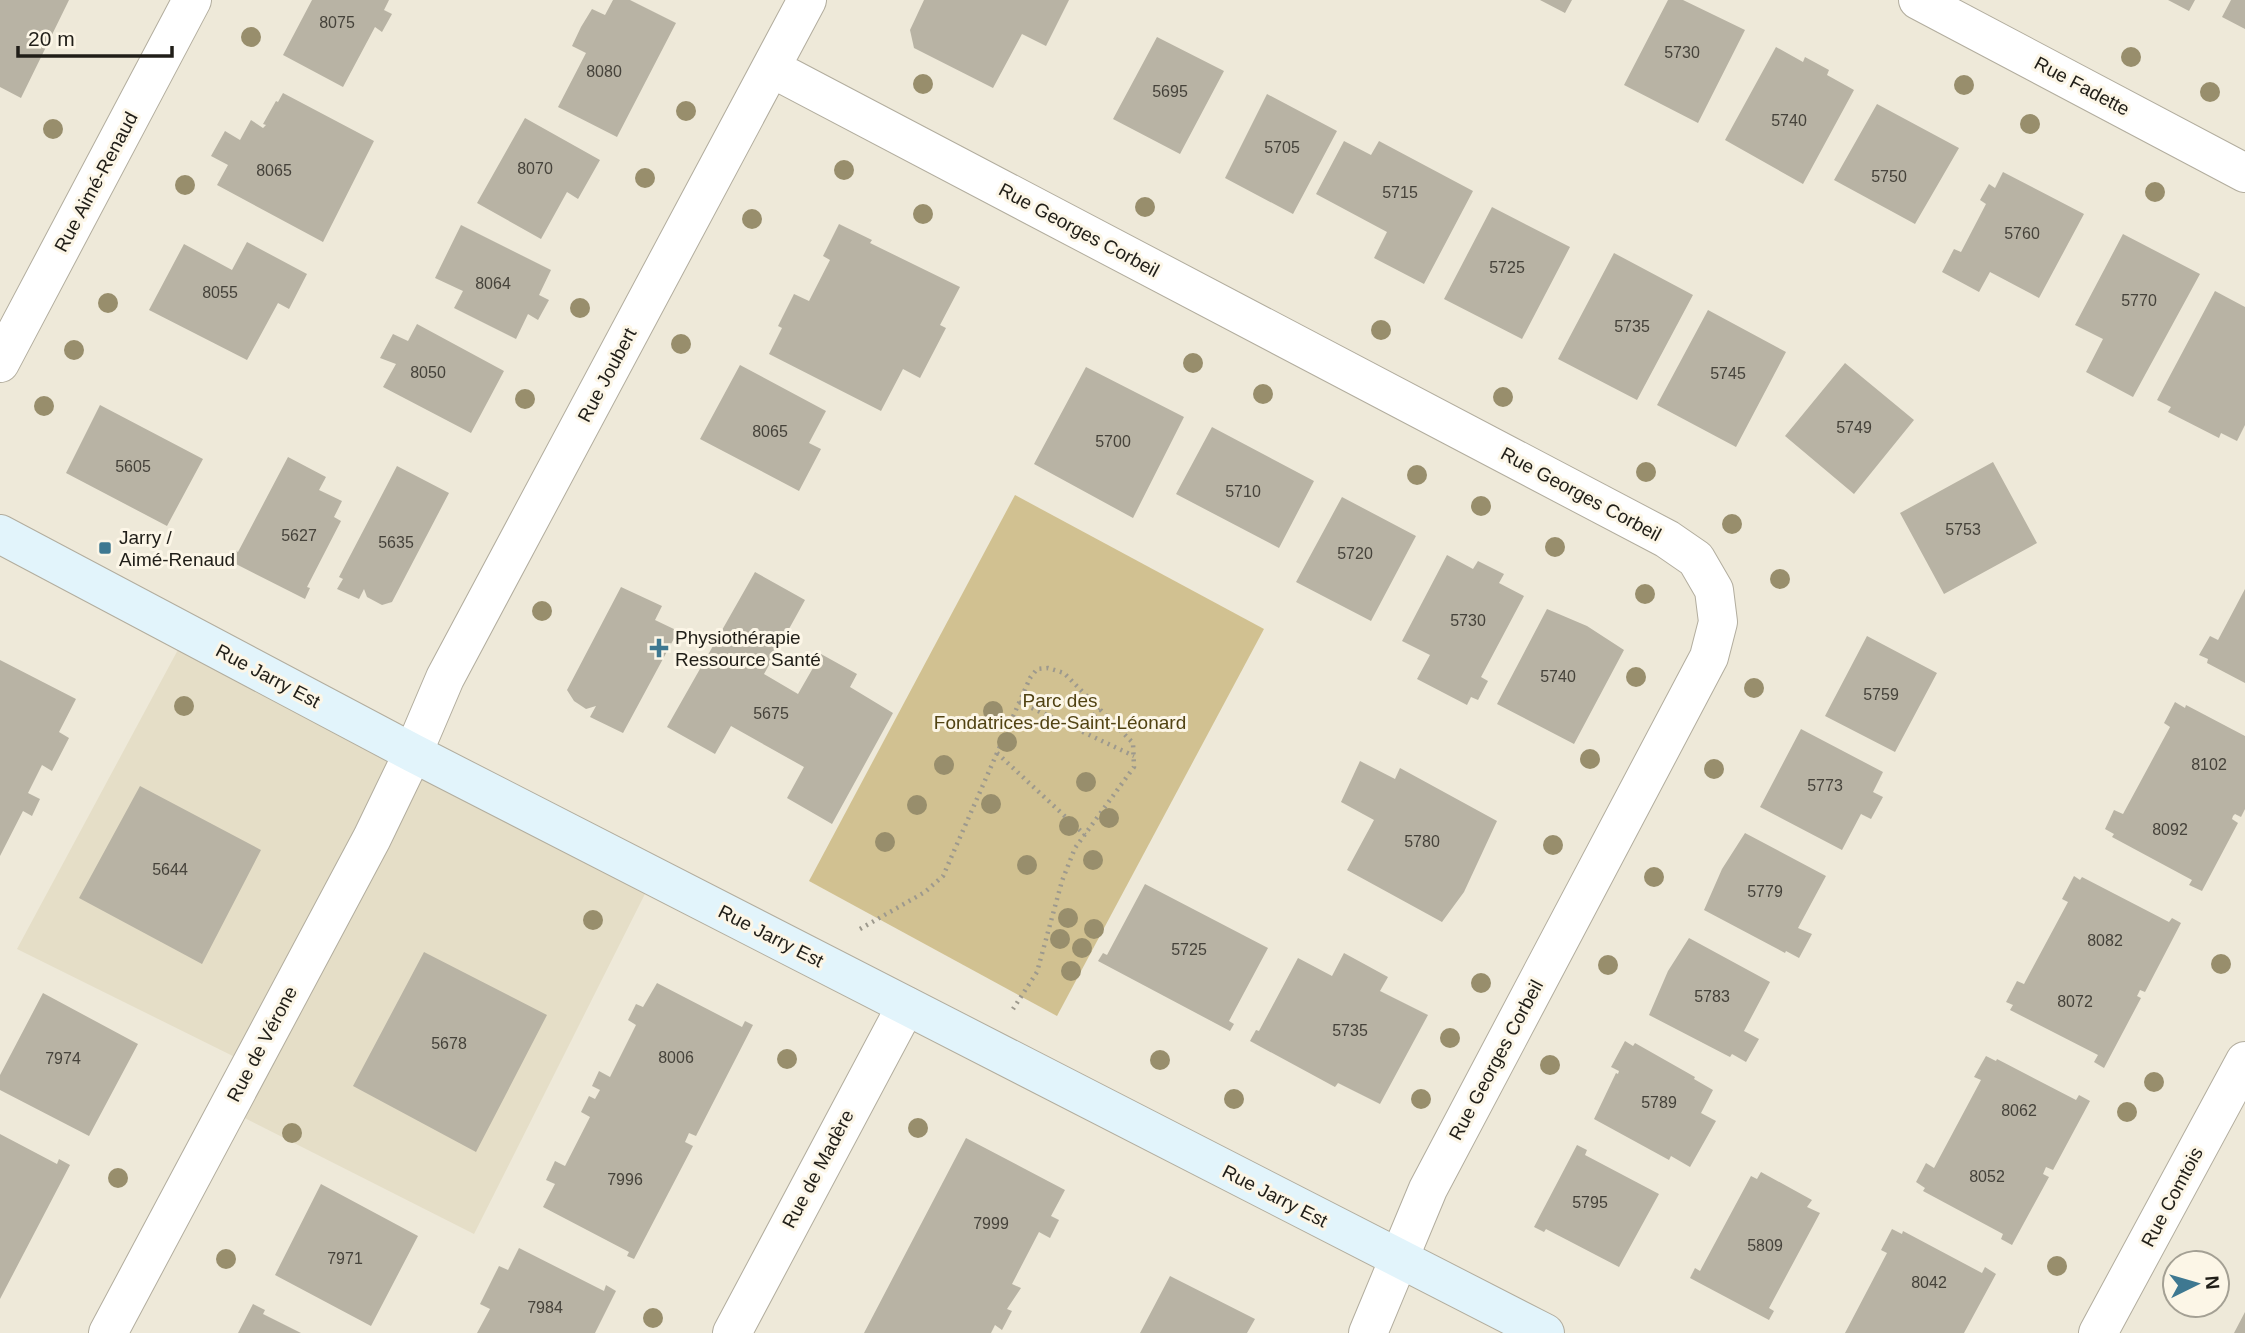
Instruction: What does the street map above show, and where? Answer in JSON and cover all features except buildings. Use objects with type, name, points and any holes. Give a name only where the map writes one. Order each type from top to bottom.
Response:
[{"type":"street","name":"Rue Aimé-Renaud","points":[[0,363],[192,0]]},
{"type":"street","name":"Rue Joubert","points":[[413,754],[445,678],[807,0]]},
{"type":"street","name":"Rue Fadette","points":[[1918,0],[2245,173]]},
{"type":"street","name":"Rue Georges Corbeil","points":[[771,68],[1667,540],[1696,559],[1714,590],[1718,622],[1709,656],[1428,1189],[1368,1333]]},
{"type":"street","name":"Rue Jarry Est","points":[[0,534],[413,754],[1545,1333]]},
{"type":"street","name":"Rue de Vérone","points":[[108,1333],[359,862],[413,754]]},
{"type":"street","name":"Rue de Madère","points":[[732,1333],[906,1006]]},
{"type":"street","name":"Rue Comtois","points":[[2098,1333],[2245,1061]]},
{"type":"path","points":[[811,957],[925,892],[943,876],[1030,678],[1037,669],[1048,668],[1064,673],[1133,743],[1134,767],[1075,848],[1062,881],[1037,972],[988,1048]]},
{"type":"path","points":[[1019,702],[1134,756]]},
{"type":"path","points":[[1079,730],[1100,709]]},
{"type":"path","points":[[997,753],[1085,835]]},
{"type":"shaded area","points":[[187,633],[654,876],[474,1234],[227,1109],[251,1065],[17,949]]},
{"type":"green space","name":"Parc des Fondatrices-de-Saint-Léonard","points":[[1015,495],[1264,629],[1057,1016],[809,881]]},
{"type":"place","name":"Jarry / Aimé-Renaud","points":[[105,548]]},
{"type":"place","name":"Physiothérapie Ressource Santé","points":[[659,648]]}]
